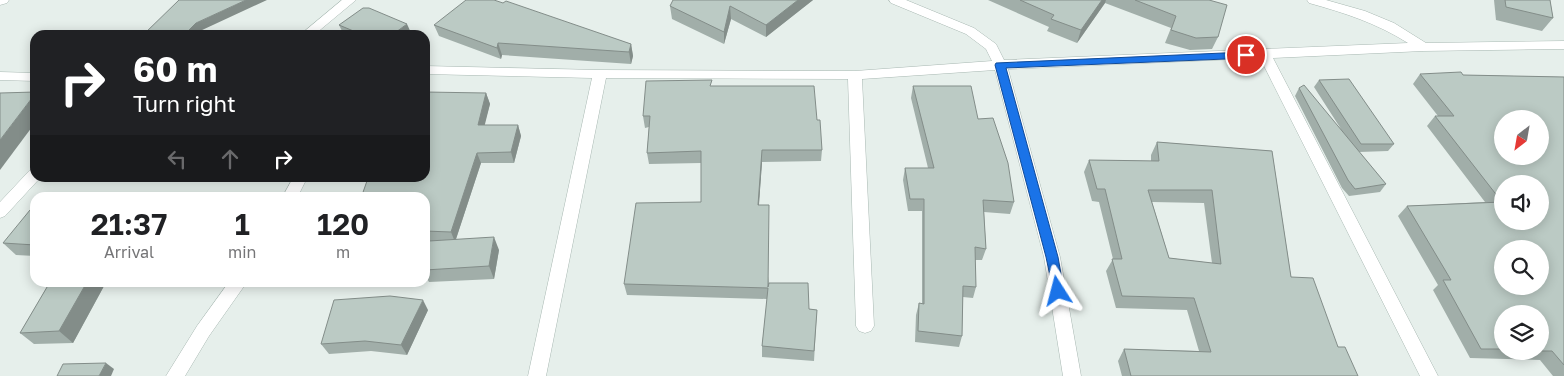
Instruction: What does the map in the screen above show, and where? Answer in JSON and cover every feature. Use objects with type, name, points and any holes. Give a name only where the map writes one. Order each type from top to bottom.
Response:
[{"type":"street","points":[[312,30],[350,0]]},
{"type":"street","points":[[895,0],[970,31],[991,46],[1000,65],[1052,257],[1072,376]]},
{"type":"street","points":[[1313,0],[1361,14],[1390,26],[1423,47]]},
{"type":"street","points":[[430,70],[600,74],[855,75],[1000,65],[1423,47],[1564,45]]},
{"type":"street","points":[[1265,54],[1429,376]]},
{"type":"street","points":[[537,376],[600,74]]},
{"type":"street","points":[[855,75],[865,326]]},
{"type":"street","points":[[0,76],[30,77]]},
{"type":"street","points":[[0,212],[30,179]]},
{"type":"street","points":[[175,376],[203,330],[235,287]]},
{"type":"building","points":[[179,0],[246,0],[196,23],[189,30],[148,30]]},
{"type":"building","points":[[466,0],[494,0],[503,3],[506,1],[631,44],[629,52],[498,43],[497,48],[434,25]]},
{"type":"building","points":[[673,0],[798,0],[766,25],[730,6],[724,32],[670,6]]},
{"type":"building","points":[[1020,0],[1102,0],[1081,30],[1051,19],[1054,15]]},
{"type":"building","points":[[1135,0],[1209,0],[1227,5],[1218,37],[1196,38],[1171,30],[1176,16]]},
{"type":"building","points":[[1505,0],[1550,0],[1553,18],[1506,7]]},
{"type":"building","points":[[363,8],[369,8],[407,24],[399,30],[351,30],[339,25]]},
{"type":"building","points":[[1461,72],[1463,75],[1564,77],[1564,365],[1552,351],[1549,351],[1549,305],[1494,305],[1494,349],[1481,349],[1443,280],[1451,280],[1407,206],[1494,202],[1494,230],[1549,230],[1549,175],[1494,175],[1494,192],[1435,116],[1454,116],[1420,74]]},
{"type":"building","points":[[1349,79],[1394,144],[1361,144],[1319,80]]},
{"type":"building","points":[[712,80],[710,86],[814,86],[817,120],[820,120],[822,150],[762,150],[758,205],[769,205],[768,287],[769,283],[808,283],[809,309],[817,310],[814,351],[762,346],[768,288],[624,284],[636,203],[701,202],[701,151],[647,153],[650,116],[643,116],[646,81]]},
{"type":"building","points":[[1304,85],[1386,184],[1355,189],[1348,180],[1299,88]]},
{"type":"building","points":[[913,86],[971,86],[978,119],[993,118],[1008,163],[1014,202],[983,200],[986,249],[975,247],[976,287],[963,286],[962,336],[918,331],[919,303],[924,304],[924,199],[910,199],[905,168],[934,168]]},
{"type":"building","points":[[30,92],[30,101],[0,140],[0,93]]},
{"type":"building","points":[[430,92],[486,93],[478,125],[518,125],[511,152],[477,153],[451,232],[430,231],[430,192],[363,192],[367,182],[430,182]]},
{"type":"building","points":[[1157,142],[1272,151],[1291,277],[1313,278],[1338,347],[1345,347],[1358,376],[1131,376],[1124,349],[1211,352],[1194,298],[1122,296],[1112,259],[1122,259],[1105,189],[1097,189],[1089,160],[1159,161]],"holes":[[[1148,190],[1212,190],[1221,264],[1169,258]]]},
{"type":"building","points":[[30,210],[30,245],[3,243]]},
{"type":"building","points":[[494,237],[489,266],[430,270],[430,241]]},
{"type":"building","points":[[47,287],[84,287],[59,331],[20,333]]},
{"type":"building","points":[[390,296],[423,300],[401,345],[365,341],[321,344],[334,300]]},
{"type":"building","points":[[106,363],[99,376],[57,376],[63,364]]},
{"type":"route","points":[[1058,291],[1052,257],[1000,65],[1246,55]]}]
